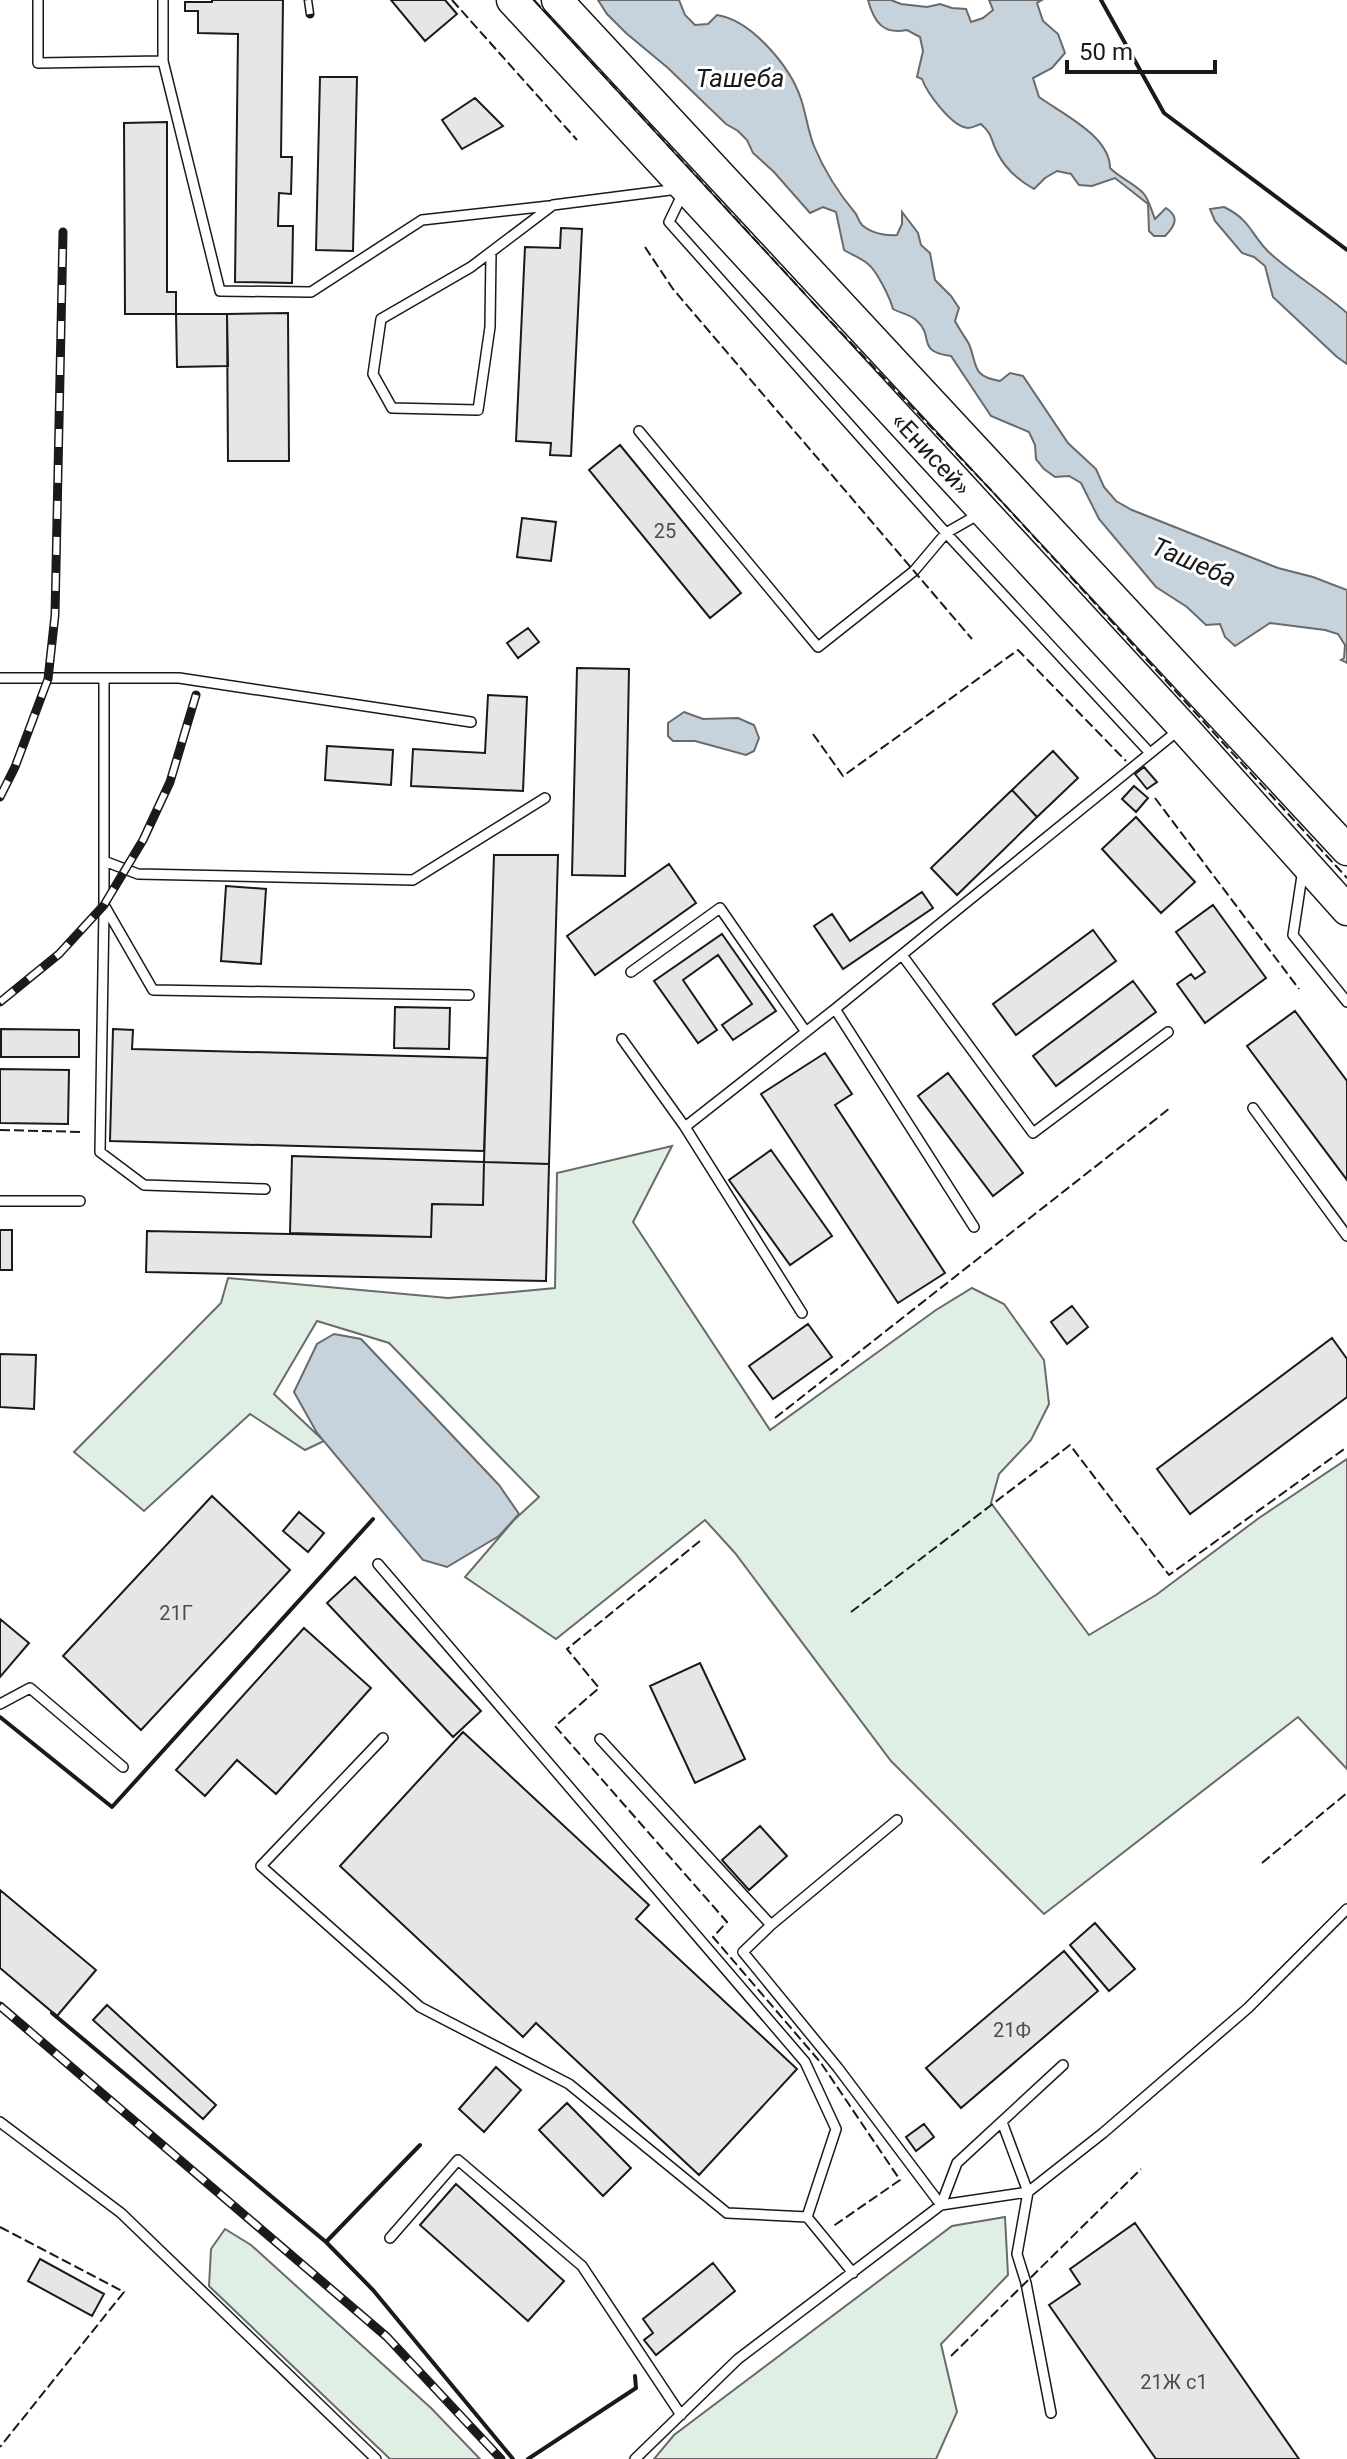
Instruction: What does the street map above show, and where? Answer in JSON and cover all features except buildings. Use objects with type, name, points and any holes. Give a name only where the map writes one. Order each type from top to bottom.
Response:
[{"type":"highway","name":"«Енисей»","points":[[512,0],[1182,726],[1347,910]]},
{"type":"highway","name":"«Енисей»","points":[[557,0],[1347,850]]},
{"type":"lane","points":[[38,0],[38,63],[163,61]]},
{"type":"lane","points":[[163,0],[163,61],[220,291],[311,292],[422,220],[685,188]]},
{"type":"lane","points":[[685,188],[669,222],[946,533],[1150,753]]},
{"type":"lane","points":[[491,252],[490,327],[478,410],[392,408],[373,374],[381,319],[471,267],[553,205]]},
{"type":"lane","points":[[639,431],[818,647],[914,571],[946,533],[984,512]]},
{"type":"lane","points":[[0,678],[179,678],[471,722]]},
{"type":"lane","points":[[104,679],[100,1152],[144,1185],[265,1189]]},
{"type":"lane","points":[[685,1127],[902,955],[1182,726]]},
{"type":"lane","points":[[104,861],[138,874],[413,880],[545,798]]},
{"type":"lane","points":[[1304,862],[1293,935],[1347,1002]]},
{"type":"lane","points":[[104,905],[153,990],[469,995]]},
{"type":"lane","points":[[631,972],[720,908],[806,1032]]},
{"type":"lane","points":[[902,955],[1033,1133],[1168,1032]]},
{"type":"lane","points":[[835,1009],[974,1227]]},
{"type":"lane","points":[[622,1039],[685,1127],[802,1313]]},
{"type":"lane","points":[[1253,1108],[1347,1236]]},
{"type":"lane","points":[[0,1201],[80,1201]]},
{"type":"lane","points":[[378,1564],[805,2062],[836,2129],[807,2217]]},
{"type":"lane","points":[[0,1704],[30,1688],[123,1767]]},
{"type":"lane","points":[[383,1738],[261,1866],[420,2007],[569,2084],[727,2213],[807,2217],[853,2273]]},
{"type":"lane","points":[[600,1739],[771,1925]]},
{"type":"lane","points":[[897,1820],[743,1952],[838,2068],[941,2205]]},
{"type":"lane","points":[[635,2459],[738,2359],[941,2205],[1028,2192],[1103,2133],[1248,2008],[1347,1909]]},
{"type":"lane","points":[[941,2205],[957,2163],[1063,2065]]},
{"type":"lane","points":[[0,2122],[121,2213],[376,2459]]},
{"type":"lane","points":[[1002,2122],[1028,2192],[1017,2254],[1026,2283],[1051,2413]]},
{"type":"lane","points":[[390,2238],[458,2160],[582,2266],[681,2415]]},
{"type":"green space","points":[[672,1146],[633,1222],[770,1430],[936,1310],[972,1288],[1004,1304],[1044,1360],[1049,1404],[1031,1440],[999,1474],[991,1503],[1089,1635],[1156,1595],[1259,1518],[1347,1459],[1347,1769],[1298,1717],[1044,1914],[891,1761],[735,1553],[705,1520],[556,1639],[465,1577],[514,1520],[539,1497],[389,1343],[317,1321],[274,1394],[324,1441],[305,1450],[250,1414],[144,1511],[74,1452],[221,1303],[228,1278],[448,1298],[555,1288],[557,1173]]},
{"type":"green space","points":[[1005,2217],[1008,2275],[941,2344],[957,2412],[936,2459],[654,2459],[674,2435],[952,2226]]},
{"type":"green space","points":[[225,2229],[251,2245],[431,2408],[480,2459],[390,2459],[209,2286],[211,2249]]},
{"type":"water","name":"Ташеба","points":[[598,0],[679,0],[685,15],[695,25],[708,24],[717,15],[756,35],[779,59],[796,86],[818,155],[861,224],[878,233],[897,235],[902,224],[902,212],[918,233],[921,245],[930,253],[935,280],[959,308],[955,321],[969,344],[980,373],[1000,381],[1010,373],[1023,376],[1068,443],[1096,469],[1104,487],[1116,501],[1278,568],[1347,590],[1347,663],[1341,660],[1345,645],[1338,634],[1325,630],[1270,623],[1235,646],[1225,637],[1220,624],[1206,625],[1187,607],[1156,587],[1099,519],[1081,483],[1069,476],[1055,477],[1044,469],[1036,459],[1035,445],[1029,432],[991,416],[951,356],[933,351],[917,321],[893,309],[872,267],[844,250],[836,212],[823,207],[810,213],[753,153],[747,140],[626,33]]},
{"type":"water","points":[[868,0],[891,0],[927,7],[940,4],[966,9],[971,22],[993,10],[989,0],[1042,0],[1037,3],[1043,21],[1058,34],[1065,53],[1052,68],[1033,78],[1039,97],[1093,136],[1108,156],[1110,168],[1144,194],[1155,219],[1166,208],[1170,211],[1174,218],[1171,229],[1165,236],[1154,236],[1149,231],[1148,204],[1115,178],[1092,186],[1079,185],[1071,174],[1057,171],[1034,189],[1012,174],[981,124],[968,128],[955,122],[935,100],[922,79],[917,77],[923,51],[920,37],[907,30],[886,29],[873,15]]},
{"type":"water","points":[[1224,207],[1241,218],[1272,255],[1347,313],[1347,364],[1273,297],[1265,266],[1254,257],[1242,253],[1215,221],[1210,209]]},
{"type":"water","points":[[684,712],[703,719],[738,718],[754,725],[759,738],[754,751],[746,755],[695,741],[673,741],[668,736],[668,723]]},
{"type":"water","points":[[334,1334],[361,1339],[499,1485],[519,1514],[499,1536],[447,1567],[423,1560],[317,1433],[294,1392],[317,1344]]},
{"type":"railway","points":[[308,0],[310,14]]},
{"type":"railway","points":[[0,797],[15,767],[48,679],[55,615],[63,232]]},
{"type":"railway","points":[[0,1002],[59,954],[104,905],[143,840],[170,782],[196,695]]},
{"type":"railway","points":[[0,2006],[387,2337],[501,2459]]},
{"type":"fence","points":[[452,0],[577,140]]},
{"type":"fence","points":[[534,0],[805,294]]},
{"type":"fence","points":[[645,247],[673,289],[972,639]]},
{"type":"fence","points":[[811,301],[991,490],[1347,878]]},
{"type":"fence","points":[[813,734],[843,776],[1018,650],[1126,761]]},
{"type":"fence","points":[[1155,798],[1299,989]]},
{"type":"fence","points":[[775,1418],[1170,1108]]},
{"type":"fence","points":[[0,1130],[82,1132]]},
{"type":"fence","points":[[851,1612],[1070,1445],[1169,1575],[1347,1447]]},
{"type":"fence","points":[[700,1541],[567,1649],[599,1688],[555,1726],[727,1922],[713,1937],[821,2063],[900,2180],[832,2227]]},
{"type":"fence","points":[[1262,1863],[1347,1793]]},
{"type":"fence","points":[[951,2356],[1141,2169]]},
{"type":"fence","points":[[0,2227],[124,2292],[0,2447]]},
{"type":"wall","points":[[1101,0],[1164,113],[1347,250]]},
{"type":"wall","points":[[0,1717],[112,1807],[373,1519]]},
{"type":"wall","points":[[52,2013],[326,2242],[420,2145]]},
{"type":"wall","points":[[326,2242],[373,2290],[513,2459]]},
{"type":"wall","points":[[528,2459],[636,2388],[635,2376]]}]
